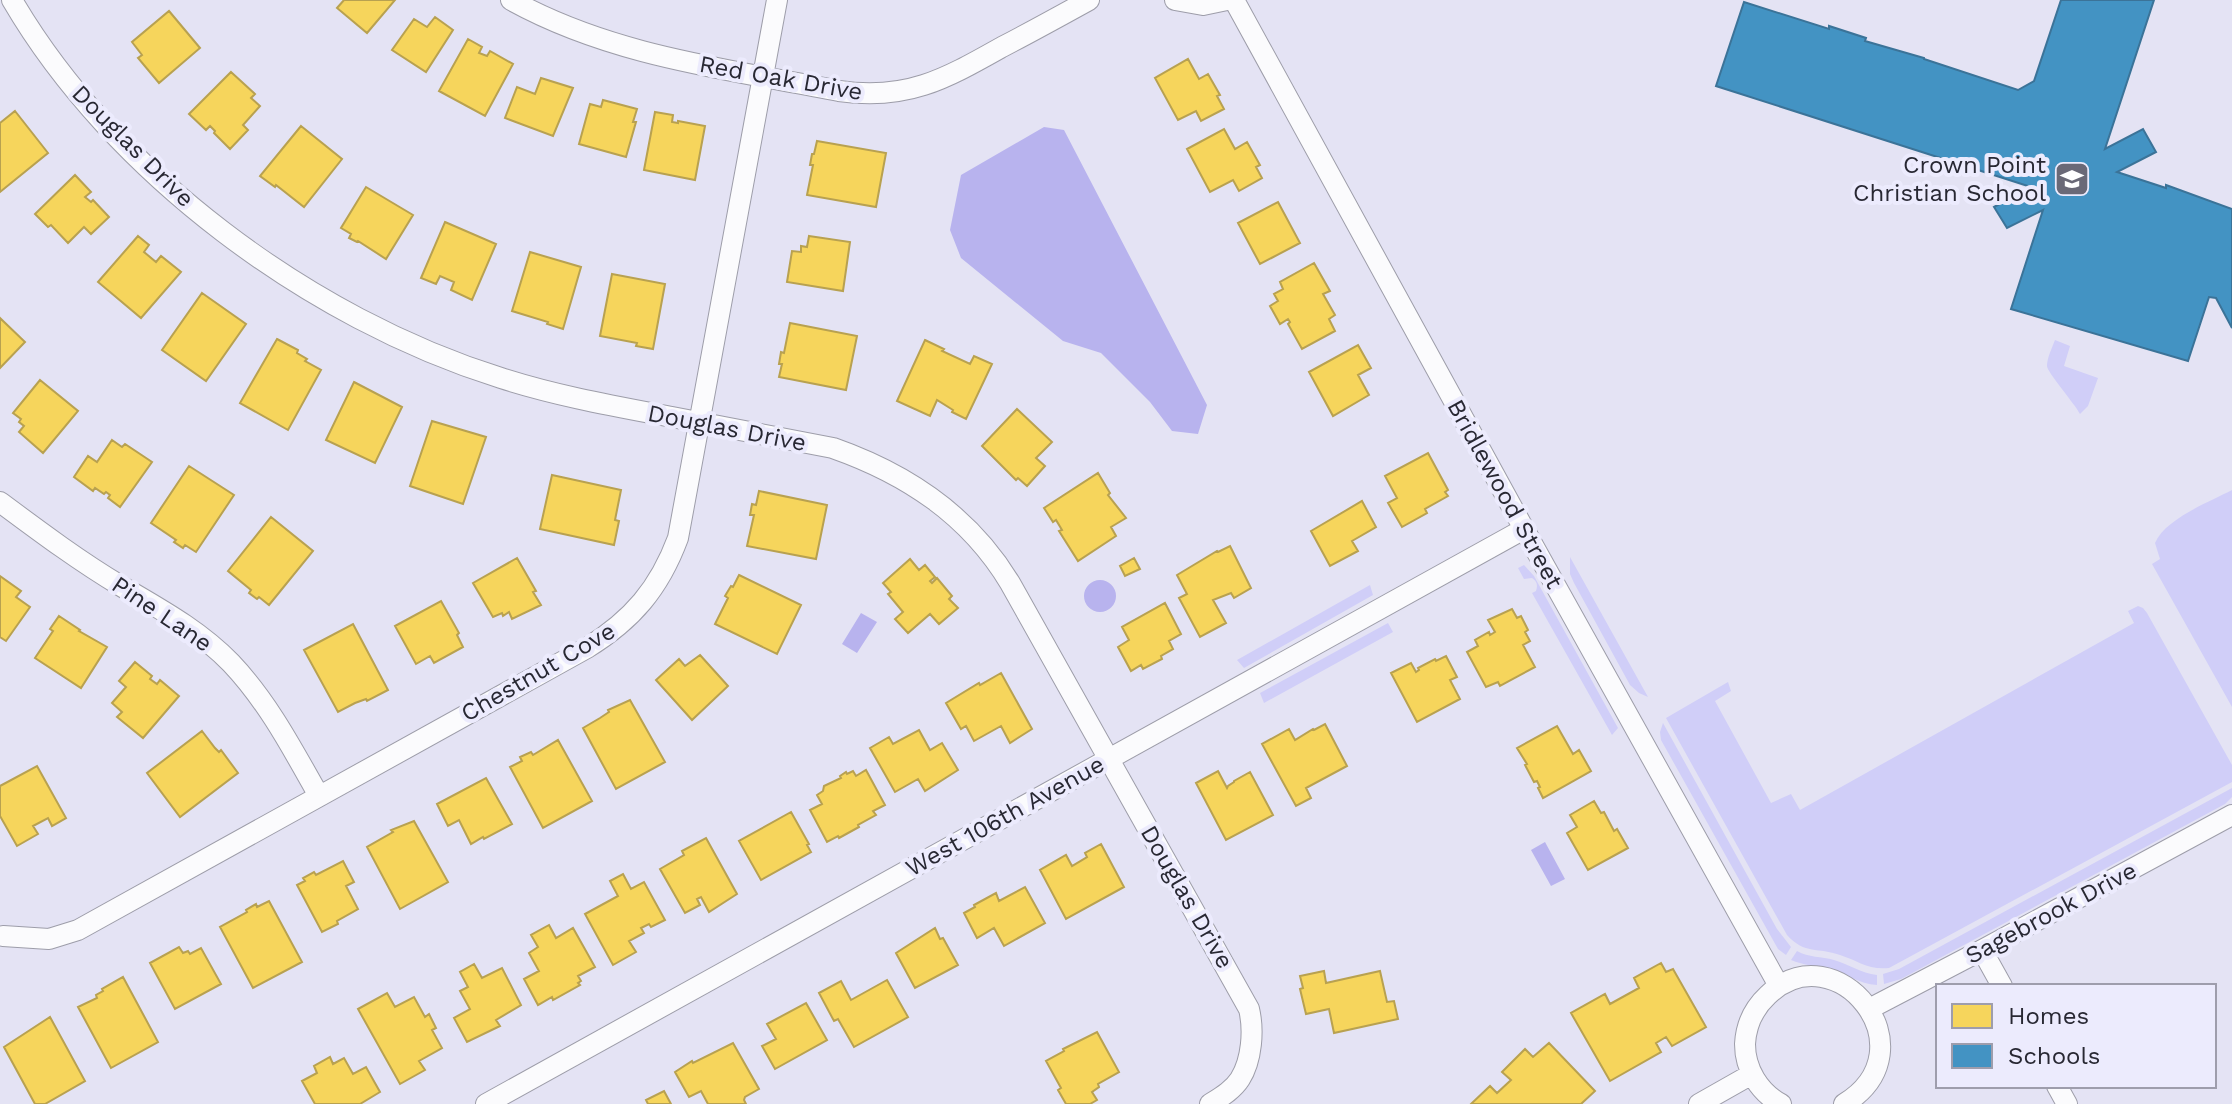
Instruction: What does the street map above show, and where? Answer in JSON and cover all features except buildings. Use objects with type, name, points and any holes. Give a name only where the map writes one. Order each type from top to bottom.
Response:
[{"type":"street","name":"Douglas Drive","points":[[12,0],[71,84],[137,156],[209,222],[307,289],[400,339],[500,378],[574,398],[833,448],[903,478],[926,493],[973,535],[1002,570],[1250,1014],[1251,1047],[1241,1078],[1226,1094],[1210,1104]]},
{"type":"street","name":"Red Oak Drive","points":[[511,0],[569,29],[616,45],[670,59],[856,93],[909,90],[947,77],[1089,0]]},
{"type":"street","name":"Chestnut Cove","points":[[3,936],[49,939],[78,930],[587,648],[629,618],[639,607],[658,581],[678,538],[777,0]]},
{"type":"street","points":[[1175,0],[1203,5],[1227,0]]},
{"type":"street","name":"Bridlewood Street","points":[[1234,0],[1779,986]]},
{"type":"street","name":"Pine Lane","points":[[0,502],[119,585],[185,624],[218,650],[269,711],[319,796]]},
{"type":"street","name":"West 106th Avenue","points":[[486,1104],[1524,529]]},
{"type":"street","name":"Sagebrook Drive","points":[[1869,1009],[2232,815]]},
{"type":"street","points":[[1982,950],[2001,984]]},
{"type":"street","points":[[1781,1104],[1762,1089],[1752,1074],[1745,1050],[1748,1025],[1760,1003],[1779,986],[1804,978],[1829,979],[1852,990],[1869,1009],[1877,1025],[1878,1062],[1865,1086],[1844,1104]]},
{"type":"street","points":[[1699,1104],[1752,1074]]},
{"type":"shaded area","points":[[1044,127],[1064,130],[1207,405],[1198,434],[1172,431],[1150,402],[1101,353],[1063,341],[961,258],[950,230],[961,175]]},
{"type":"shaded area","points":[[2055,340],[2070,346],[2064,366],[2098,378],[2088,406],[2080,414],[2047,366]]},
{"type":"shaded area","points":[[2232,490],[2232,707],[2152,564],[2160,559],[2155,543],[2168,526]]},
{"type":"shaded area","points":[[1570,557],[1648,697],[1630,685],[1574,583],[1570,574]]},
{"type":"shaded area","points":[[1524,565],[1534,576],[1618,728],[1612,735],[1532,593],[1536,591],[1536,582],[1532,578],[1524,579],[1518,568]]},
{"type":"shaded area","points":[[1100,580],[1112,584],[1116,596],[1112,608],[1100,612],[1088,608],[1084,596],[1088,584]]},
{"type":"shaded area","points":[[1370,585],[1373,595],[1244,668],[1237,660]]},
{"type":"shaded area","points":[[2138,606],[2147,613],[2232,765],[2232,782],[1889,968],[1869,966],[1847,957],[1806,948],[1787,935],[1666,718],[1728,682],[1731,691],[1715,701],[1771,803],[1791,794],[1800,810],[2134,623],[2128,611]]},
{"type":"shaded area","points":[[861,613],[877,622],[857,653],[842,644]]},
{"type":"shaded area","points":[[1388,623],[1393,632],[1264,703],[1260,693]]},
{"type":"shaded area","points":[[1663,723],[1777,929],[1791,947],[1786,955],[1778,949],[1661,740]]},
{"type":"shaded area","points":[[2232,788],[2232,797],[2225,804],[1901,979],[1884,984],[1883,974],[1899,969]]},
{"type":"shaded area","points":[[1545,842],[1565,879],[1551,886],[1531,850]]},
{"type":"shaded area","points":[[1797,951],[1877,975],[1877,985],[1791,960]]},
{"type":"place","name":"Crown Point Christian School","points":[[2072,179]]}]
